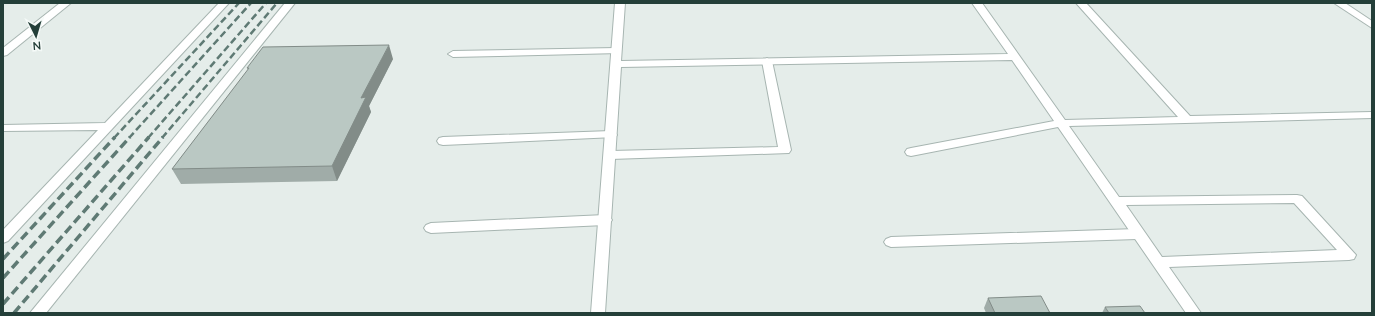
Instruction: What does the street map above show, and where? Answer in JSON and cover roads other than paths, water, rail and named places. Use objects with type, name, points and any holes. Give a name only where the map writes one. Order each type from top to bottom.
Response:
[{"type":"street","points":[[3,53],[66,3]]},
{"type":"street","points":[[3,238],[224,3]]},
{"type":"street","points":[[37,313],[290,3]]},
{"type":"street","points":[[598,313],[620,3]]},
{"type":"street","points":[[977,3],[1062,123],[1137,234],[1194,313]]},
{"type":"street","points":[[1081,3],[1186,119]]},
{"type":"street","points":[[1339,3],[1372,25]]},
{"type":"street","points":[[452,54],[616,50]]},
{"type":"street","points":[[616,64],[1015,57]]},
{"type":"street","points":[[610,155],[785,150],[767,61]]},
{"type":"street","points":[[911,152],[1062,123],[1372,115]]},
{"type":"street","points":[[3,128],[108,126]]},
{"type":"street","points":[[444,141],[611,135]]},
{"type":"street","points":[[1115,201],[1297,199],[1349,254],[1157,262]]},
{"type":"street","points":[[431,228],[605,220]]},
{"type":"street","points":[[891,242],[1137,234]]},
{"type":"railway","points":[[114,138],[239,3]]},
{"type":"railway","points":[[129,138],[251,3]]},
{"type":"railway","points":[[148,138],[266,3]]},
{"type":"railway","points":[[162,138],[277,3]]},
{"type":"railway","points":[[3,259],[115,137]]},
{"type":"railway","points":[[3,278],[130,137]]},
{"type":"railway","points":[[3,304],[149,137]]},
{"type":"railway","points":[[14,313],[163,137]]}]
